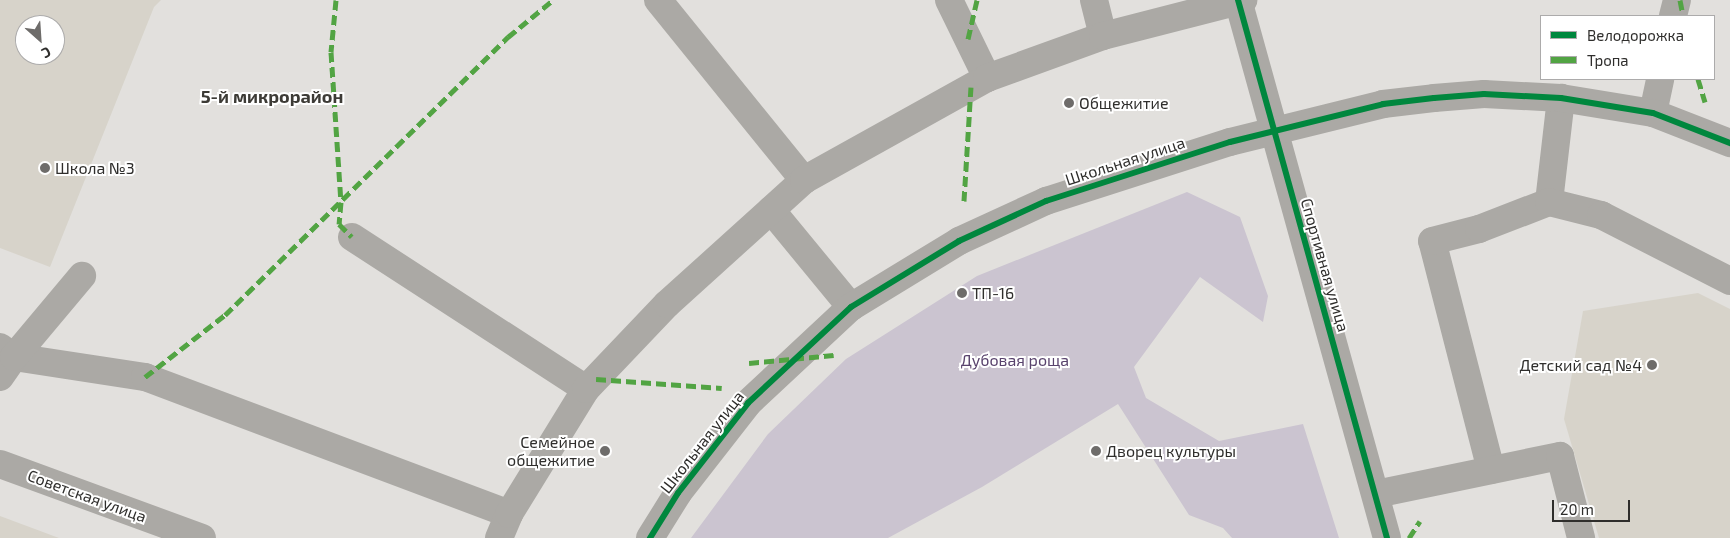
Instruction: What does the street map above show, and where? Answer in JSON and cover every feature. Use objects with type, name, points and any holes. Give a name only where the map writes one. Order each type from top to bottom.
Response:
[{"type":"street","points":[[658,0],[804,180]]},
{"type":"street","points":[[948,0],[987,78]]},
{"type":"street","points":[[1094,0],[1103,36]]},
{"type":"street","points":[[5,360],[145,377],[504,526],[586,388],[667,304],[804,180],[987,78],[1103,36],[1240,0]]},
{"type":"street","name":"Спортивная улица","points":[[1240,0],[1273,131],[1387,538]]},
{"type":"street","points":[[1673,15],[1677,0]]},
{"type":"street","points":[[1653,113],[1660,80]]},
{"type":"street","name":"Школьная улица","points":[[650,538],[678,493],[748,403],[851,307],[959,241],[1046,201],[1230,142],[1383,104],[1434,98],[1484,94],[1560,98],[1653,113],[1730,143]]},
{"type":"street","points":[[1549,202],[1560,98]]},
{"type":"street","points":[[1491,470],[1432,241],[1479,229],[1549,202],[1601,215],[1730,281]]},
{"type":"street","points":[[771,210],[851,307]]},
{"type":"street","points":[[352,237],[586,388]]},
{"type":"street","points":[[5,360],[82,276]]},
{"type":"street","points":[[1376,494],[1560,456],[1581,538]]},
{"type":"street","name":"Советская улица","points":[[0,464],[193,536]]},
{"type":"shaded area","name":"Школа №3","points":[[0,0],[161,0],[154,7],[50,267],[0,248]]},
{"type":"shaded area","name":"Детский сад №4","points":[[1698,293],[1730,309],[1730,538],[1599,538],[1564,419],[1583,311]]},
{"type":"shaded area","points":[[0,516],[59,538],[0,538]]},
{"type":"green space","name":"Дубовая роща","points":[[1187,192],[1240,217],[1268,296],[1263,322],[1200,277],[1134,367],[1146,398],[1219,441],[1303,424],[1339,538],[1232,538],[1223,528],[1189,515],[1118,404],[982,487],[888,538],[691,538],[768,434],[846,359],[977,276]]},
{"type":"marked path","points":[[336,0],[331,52],[341,202],[339,224],[352,237]]},
{"type":"marked path","points":[[145,377],[225,315],[508,37],[553,0]]},
{"type":"marked path","points":[[968,39],[977,0]]},
{"type":"marked path","points":[[1680,0],[1683,15]]},
{"type":"marked path","points":[[1698,80],[1705,102]]},
{"type":"marked path","points":[[964,201],[971,87]]},
{"type":"marked path","points":[[749,363],[834,355]]},
{"type":"marked path","points":[[596,379],[722,388]]},
{"type":"marked path","points":[[1409,538],[1420,521]]},
{"type":"cycle path","points":[[1238,0],[1387,538]]},
{"type":"cycle path","points":[[650,538],[678,493],[748,403],[851,307],[959,241],[1046,201],[1230,142],[1383,104],[1434,98],[1484,94],[1561,98],[1653,113],[1730,143]]},
{"type":"place","name":"Общежитие","points":[[1069,103]]},
{"type":"place","name":"Школа №3","points":[[45,168]]},
{"type":"place","name":"ТП-16","points":[[962,293]]},
{"type":"place","name":"Детский сад №4","points":[[1652,365]]},
{"type":"place","name":"Семейное общежитие","points":[[605,451]]},
{"type":"place","name":"Дворец культуры","points":[[1096,451]]},
{"type":"district","name":"5-й микрорайон","points":[[272,96]]}]
